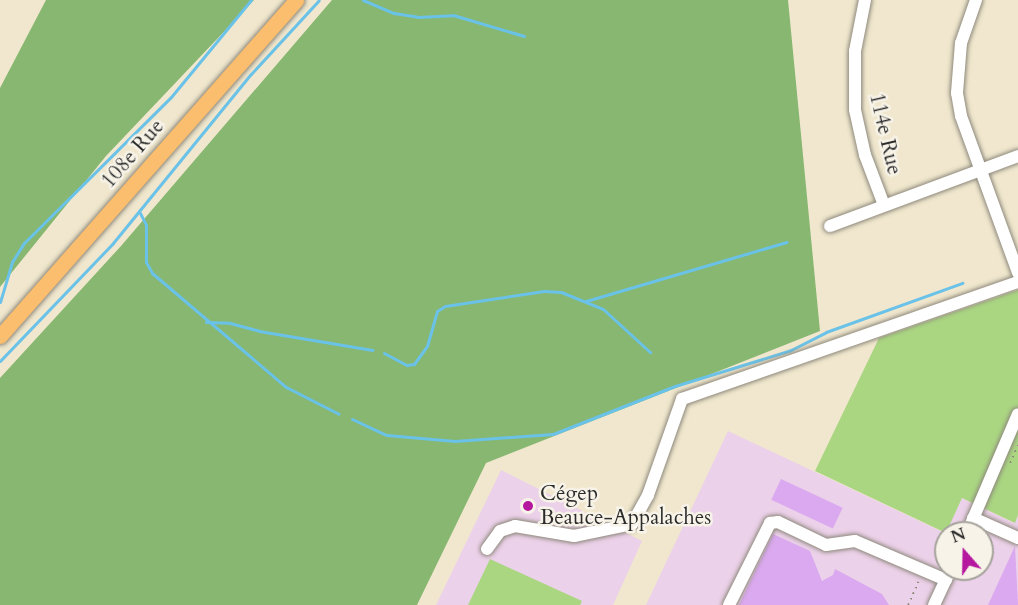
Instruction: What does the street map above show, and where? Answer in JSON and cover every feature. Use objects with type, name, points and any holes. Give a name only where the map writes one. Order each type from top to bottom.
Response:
[{"type":"main road","name":"108e Rue","points":[[0,336],[296,0]]},
{"type":"street","name":"114e Rue","points":[[865,0],[855,51],[855,110],[884,205]]},
{"type":"street","points":[[976,0],[961,43],[956,76],[961,116],[1018,273]]},
{"type":"street","points":[[830,226],[1018,156]]},
{"type":"street","points":[[487,549],[500,531],[514,526],[574,536],[632,524],[648,495],[682,399],[1018,282]]},
{"type":"street","points":[[972,521],[1018,414]]},
{"type":"street","points":[[973,518],[1018,538]]},
{"type":"street","points":[[729,605],[770,523],[778,522],[825,545],[855,541],[923,570],[934,572]]},
{"type":"street","points":[[934,605],[945,581]]},
{"type":"path","points":[[908,605],[923,570]]},
{"type":"shaded area","points":[[728,431],[934,528],[934,581],[994,581],[994,521],[951,521],[962,498],[1014,523],[1018,515],[1018,605],[646,605]]},
{"type":"shaded area","name":"Cégep Beauce-Appalaches","points":[[501,470],[642,541],[613,605],[436,605]]},
{"type":"green space","points":[[46,0],[254,0],[106,156],[0,287],[0,88]]},
{"type":"green space","points":[[332,0],[788,0],[820,331],[486,463],[417,605],[0,605],[0,378],[121,246]]},
{"type":"green space","points":[[1018,290],[1018,515],[1015,523],[962,498],[951,521],[934,521],[934,527],[815,471],[879,338]]},
{"type":"green space","points":[[490,559],[582,601],[580,605],[468,605]]},
{"type":"building","points":[[781,479],[843,508],[833,529],[771,500]]},
{"type":"building","points":[[773,534],[810,551],[822,581],[833,575],[835,569],[882,594],[889,605],[739,605]]},
{"type":"building","points":[[1015,546],[1018,605],[988,605]]},
{"type":"waterway","points":[[0,302],[12,262],[24,243],[171,97],[251,0]]},
{"type":"waterway","points":[[0,361],[113,243],[251,74],[319,0]]},
{"type":"waterway","points":[[363,0],[394,13],[418,17],[453,15],[524,36]]},
{"type":"waterway","points":[[140,213],[146,225],[146,262],[152,273],[286,387],[339,414]]},
{"type":"waterway","points":[[586,301],[787,242]]},
{"type":"waterway","points":[[352,419],[387,435],[455,441],[553,434],[675,386],[791,350],[826,332],[962,283]]},
{"type":"waterway","points":[[384,353],[407,365],[414,364],[427,346],[437,311],[445,306],[544,291],[561,292],[603,309],[650,352]]},
{"type":"waterway","points":[[206,322],[230,323],[259,331],[372,350]]},
{"type":"place","name":"Cégep Beauce-Appalaches","points":[[528,506]]}]
